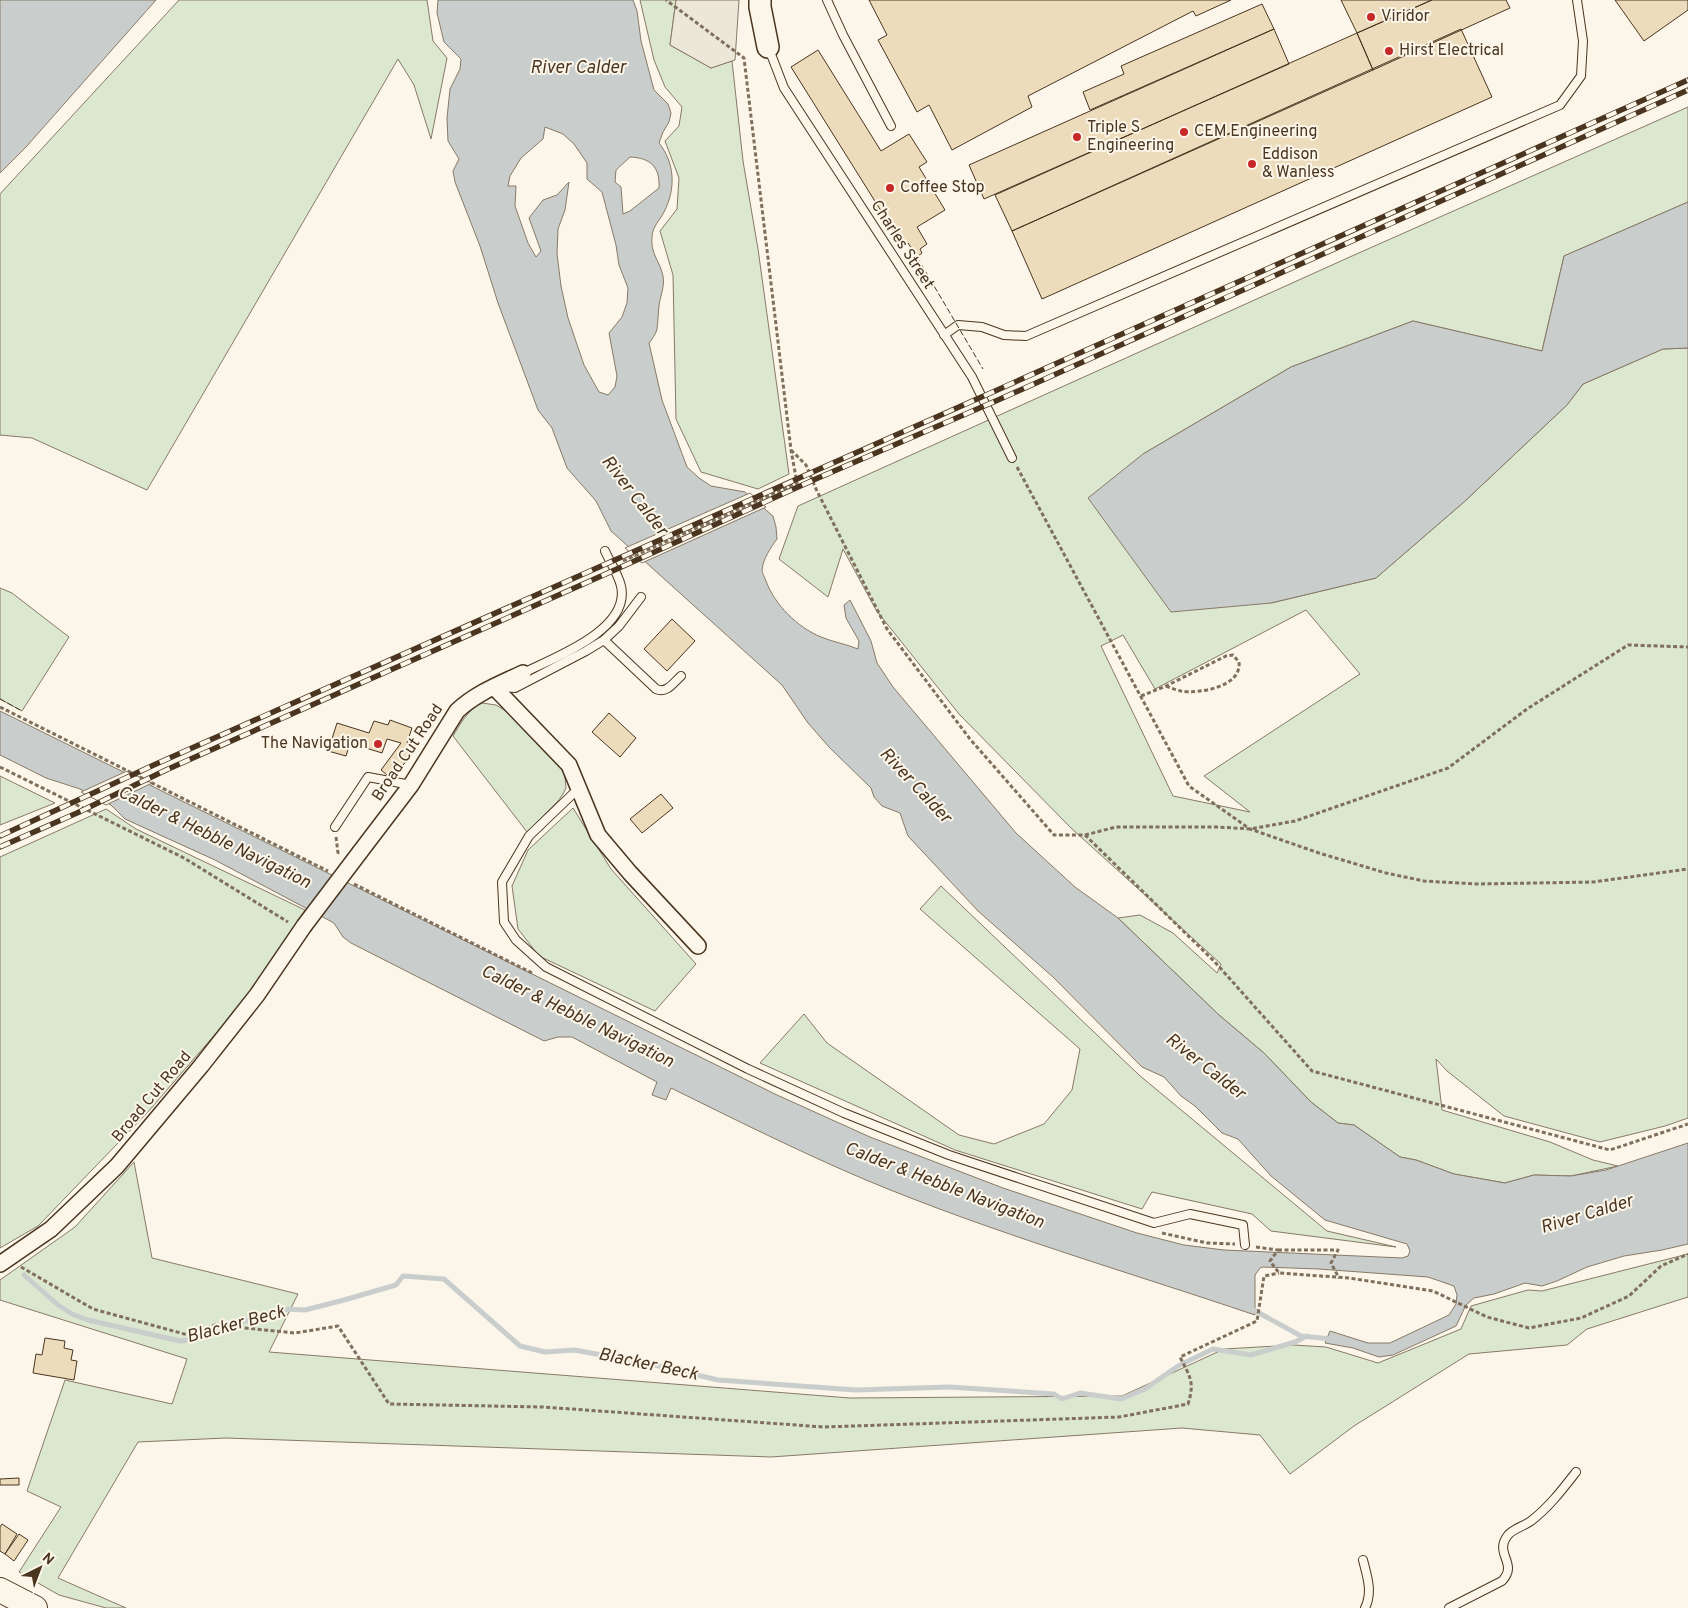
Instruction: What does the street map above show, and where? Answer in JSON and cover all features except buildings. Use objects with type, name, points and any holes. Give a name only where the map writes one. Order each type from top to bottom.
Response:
[{"type":"main road","points":[[3,1594],[35,1608]]},
{"type":"street","points":[[760,0],[768,47]]},
{"type":"street","name":"Broad Cut Road","points":[[4,1261],[51,1229],[117,1166],[201,1066],[257,995],[303,928],[411,785],[457,711],[466,702],[523,673]]},
{"type":"street","points":[[494,687],[569,765],[598,835],[630,873],[698,946]]},
{"type":"lane","points":[[827,0],[842,35],[891,126]]},
{"type":"lane","points":[[944,335],[958,325],[982,327],[1004,336],[1026,336],[1560,104],[1581,76],[1583,41],[1577,0]]},
{"type":"lane","name":"Charles Street","points":[[768,47],[784,88],[972,377],[1012,458]]},
{"type":"lane","points":[[523,673],[590,639],[608,625],[619,606],[622,595],[621,586],[605,550]]},
{"type":"lane","points":[[494,687],[515,688],[604,640],[619,626],[641,597]]},
{"type":"lane","points":[[604,640],[660,691],[666,690],[681,676]]},
{"type":"lane","points":[[335,827],[368,777],[411,785]]},
{"type":"lane","points":[[579,788],[529,836],[502,882],[504,922],[516,940],[546,968],[748,1068],[844,1113],[940,1152],[1154,1223],[1190,1214],[1244,1225],[1245,1245]]},
{"type":"lane","points":[[1449,1608],[1502,1581],[1508,1575],[1509,1566],[1502,1550],[1503,1543],[1509,1534],[1530,1521],[1553,1501],[1576,1472]]},
{"type":"lane","points":[[1363,1560],[1369,1584],[1369,1595],[1365,1608]]},
{"type":"path","points":[[619,562],[797,483],[791,450],[744,58],[666,0]]},
{"type":"path","points":[[791,450],[806,465],[816,489],[887,629],[970,739],[1054,835],[1085,835],[1116,827],[1250,829],[1295,821],[1448,768],[1527,709],[1628,645],[1688,647]]},
{"type":"path","points":[[1012,458],[1189,786],[1250,829],[1319,854],[1386,873],[1424,881],[1477,884],[1592,882],[1688,869]]},
{"type":"path","points":[[1141,696],[1166,686],[1226,656],[1233,655],[1240,662],[1235,676],[1226,684],[1218,687],[1182,691],[1166,686]]},
{"type":"path","points":[[0,707],[334,874]]},
{"type":"path","points":[[0,766],[184,858],[303,928]]},
{"type":"path","points":[[334,859],[338,853],[335,827]]},
{"type":"path","points":[[1085,835],[1214,961],[1312,1071],[1610,1150],[1688,1124]]},
{"type":"path","points":[[326,870],[330,864]]},
{"type":"path","points":[[1166,1235],[1207,1243],[1245,1245],[1278,1250],[1338,1250],[1331,1263],[1339,1278]]},
{"type":"path","points":[[1278,1250],[1270,1261],[1279,1273]]},
{"type":"path","points":[[4,1261],[93,1309],[188,1335],[215,1325],[296,1333],[338,1326],[389,1404],[543,1407],[824,1426],[1118,1417],[1188,1404],[1193,1390],[1191,1380],[1180,1357],[1256,1321],[1264,1276],[1279,1273],[1349,1278],[1433,1291],[1487,1316],[1529,1328],[1581,1318],[1629,1296],[1661,1266],[1688,1254]]},
{"type":"green space","points":[[179,0],[427,0],[433,41],[447,58],[431,139],[414,85],[398,59],[147,490],[32,438],[0,435],[0,194]]},
{"type":"green space","points":[[640,0],[676,0],[670,45],[711,68],[732,61],[743,161],[758,249],[789,474],[758,489],[701,472],[676,419],[673,275],[660,231],[677,209],[679,178],[665,141],[679,126],[682,107],[665,87],[654,60]]},
{"type":"green space","points":[[1688,107],[1688,202],[1564,256],[1542,351],[1413,321],[1291,367],[1143,454],[1271,603],[1376,578],[1464,502],[1567,405],[1583,384],[1663,349],[1688,348],[1688,1118],[1665,1126],[1600,1142],[1504,1116],[1447,1071],[1436,1059],[1442,1110],[1550,1142],[1593,1160],[1618,1166],[1571,1176],[1534,1175],[1505,1183],[1454,1174],[1416,1160],[1400,1157],[1354,1125],[1338,1123],[1311,1102],[1264,1053],[1219,1015],[1118,918],[1140,915],[1173,933],[1217,973],[1221,964],[1071,828],[959,714],[876,610],[843,549],[828,597],[779,559],[798,506]],"holes":[[[1306,610],[1360,674],[1204,776],[1250,812],[1173,796],[1101,646],[1123,635],[1155,689]]]},
{"type":"green space","points":[[0,588],[12,593],[69,637],[22,711],[0,699]]},
{"type":"green space","points":[[482,703],[496,705],[506,711],[562,768],[566,788],[563,794],[527,832],[453,736],[468,713]]},
{"type":"green space","points":[[0,776],[55,803],[0,825]]},
{"type":"green space","points":[[573,808],[611,869],[696,964],[655,1011],[539,956],[518,929],[512,886],[528,850]]},
{"type":"green space","points":[[106,809],[136,829],[305,910],[250,994],[147,1113],[38,1226],[0,1248],[0,857]]},
{"type":"green space","points":[[941,886],[1139,1075],[1327,1231],[1396,1247],[1271,1231],[1252,1214],[1152,1192],[1142,1209],[955,1150],[760,1063],[804,1014],[827,1043],[959,1135],[994,1144],[1044,1124],[1072,1090],[1080,1049],[920,909]]},
{"type":"green space","points":[[134,1162],[152,1258],[298,1294],[269,1352],[850,1398],[1122,1396],[1224,1349],[1294,1345],[1326,1347],[1378,1363],[1461,1329],[1471,1306],[1528,1290],[1542,1291],[1688,1254],[1688,1297],[1587,1329],[1567,1345],[1469,1354],[1354,1426],[1290,1474],[1260,1435],[1182,1428],[771,1457],[226,1438],[138,1442],[58,1578],[126,1608],[106,1608],[59,1595],[19,1572],[61,1507],[27,1491],[65,1380],[172,1404],[187,1359],[0,1300],[0,1280],[75,1227]]},
{"type":"shaded area","points":[[676,0],[739,0],[735,60],[711,68],[670,45]]},
{"type":"water","points":[[0,0],[156,0],[26,147],[0,173]]},
{"type":"water","name":"River Calder","points":[[438,0],[633,0],[637,11],[641,41],[654,90],[668,104],[671,113],[659,143],[671,168],[671,194],[652,236],[652,248],[662,271],[663,284],[657,329],[649,343],[662,400],[687,467],[711,486],[745,492],[773,516],[777,539],[766,557],[762,571],[775,598],[795,621],[812,633],[858,649],[859,641],[846,618],[844,605],[850,600],[871,641],[877,663],[893,687],[1016,833],[1075,887],[1118,918],[1219,1015],[1264,1053],[1311,1102],[1338,1123],[1354,1125],[1400,1157],[1416,1160],[1454,1174],[1505,1183],[1534,1175],[1571,1176],[1606,1170],[1688,1143],[1688,1244],[1624,1256],[1587,1267],[1542,1286],[1525,1283],[1494,1294],[1474,1298],[1466,1305],[1456,1326],[1393,1355],[1379,1357],[1353,1348],[1325,1343],[1330,1331],[1368,1343],[1390,1343],[1449,1315],[1456,1304],[1457,1295],[1454,1286],[1428,1277],[1263,1267],[1255,1275],[1255,1315],[962,1217],[841,1169],[768,1136],[671,1088],[666,1100],[652,1095],[657,1082],[572,1037],[558,1037],[544,1041],[351,943],[343,937],[334,923],[215,860],[125,819],[111,805],[80,789],[46,778],[0,755],[0,711],[777,1095],[870,1137],[1003,1188],[1137,1233],[1184,1245],[1224,1250],[1402,1258],[1408,1256],[1410,1251],[1407,1244],[1325,1220],[1271,1176],[1238,1139],[1222,1133],[1195,1106],[1181,1096],[1164,1077],[1142,1067],[1053,977],[978,911],[908,836],[900,813],[882,806],[874,797],[871,788],[829,747],[808,723],[782,685],[611,531],[596,501],[567,468],[552,428],[538,410],[498,303],[480,246],[455,182],[453,171],[459,159],[448,141],[447,118],[450,89],[460,69],[461,59],[444,42],[437,13]],"holes":[[[545,127],[563,134],[574,144],[587,163],[587,179],[602,192],[616,245],[619,265],[628,288],[627,303],[622,317],[609,333],[617,376],[615,387],[608,395],[599,392],[584,365],[568,318],[561,286],[557,254],[558,229],[565,210],[569,182],[557,195],[543,200],[529,218],[541,251],[536,257],[528,243],[515,206],[516,186],[508,186],[510,176],[521,158],[543,139]],[[630,157],[644,159],[653,165],[658,174],[659,188],[630,211],[623,214],[621,187],[615,182],[616,170]]]},
{"type":"water","points":[[1688,202],[1688,348],[1663,349],[1583,384],[1567,405],[1464,502],[1376,578],[1271,603],[1171,612],[1088,498],[1143,454],[1291,367],[1413,321],[1542,351],[1564,256]]},
{"type":"pier","points":[[750,493],[766,507],[642,563],[625,548]]},
{"type":"pier","points":[[127,771],[152,783],[106,805],[81,792]]},
{"type":"waterway","name":"Blacker Beck","points":[[24,1275],[58,1305],[72,1314],[88,1320],[180,1341],[197,1339],[216,1330],[282,1309],[305,1310],[396,1285],[403,1276],[444,1279],[520,1346],[545,1352],[574,1350],[646,1363],[718,1380],[856,1390],[949,1387],[1054,1394],[1062,1399],[1080,1393],[1121,1399],[1145,1389],[1178,1366],[1213,1349],[1251,1355],[1295,1342],[1307,1336]]},
{"type":"waterway","name":"Calder & Hebble Navigation","points":[[1250,1308],[1301,1336],[1331,1339]]},
{"type":"railway","points":[[0,836],[156,764],[1688,80]]},
{"type":"railway","points":[[0,847],[77,813],[166,770],[818,478],[998,400],[1688,90]]},
{"type":"fence","points":[[917,257],[983,369]]},
{"type":"fence","points":[[0,699],[22,711]]},
{"type":"place","name":"Viridor","points":[[1371,17]]},
{"type":"place","name":"Hirst Electrical","points":[[1389,51]]},
{"type":"place","name":"CEM Engineering","points":[[1184,132]]},
{"type":"place","name":"Triple S Engineering","points":[[1077,137]]},
{"type":"place","name":"Eddison & Wanless","points":[[1252,164]]},
{"type":"place","name":"Coffee Stop","points":[[890,188]]},
{"type":"place","name":"The Navigation","points":[[378,744]]}]
